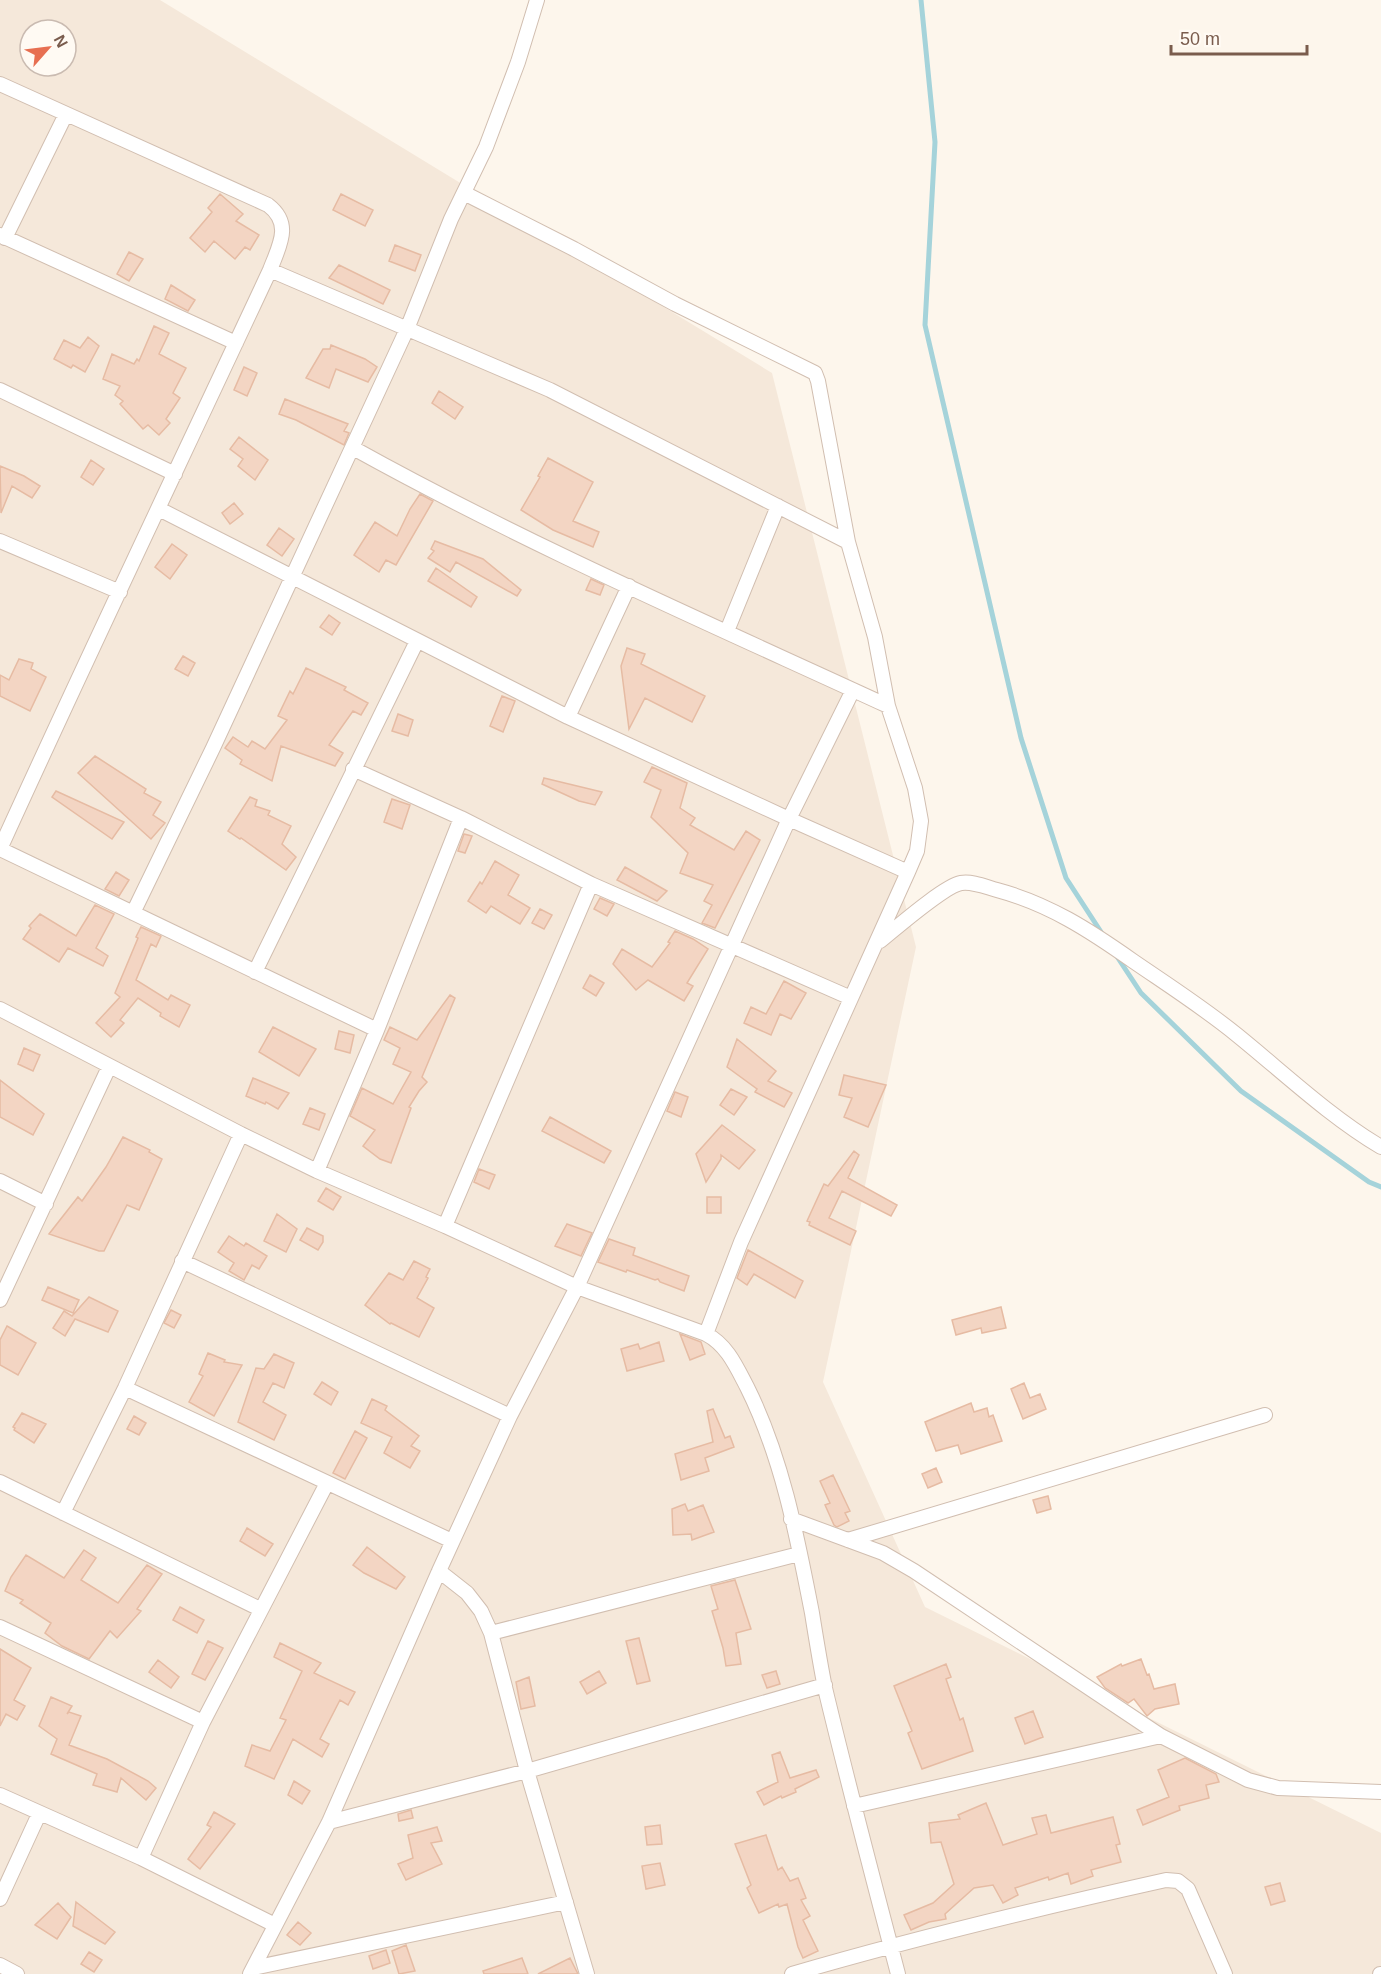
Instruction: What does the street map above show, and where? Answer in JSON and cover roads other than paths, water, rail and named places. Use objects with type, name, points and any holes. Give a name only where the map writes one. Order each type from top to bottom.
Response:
[{"type":"street","points":[[134,913],[407,329],[486,147],[518,62],[537,0]]},
{"type":"street","points":[[0,84],[268,206],[277,212],[281,219],[283,235],[270,270],[120,592],[58,719],[0,849],[377,1030]]},
{"type":"street","points":[[66,114],[2,236],[236,343]]},
{"type":"street","points":[[464,194],[574,249],[675,304],[815,373],[848,542],[875,637],[888,706],[915,788],[921,821],[917,851],[878,943],[741,1242],[706,1334]]},
{"type":"street","points":[[270,270],[550,390],[848,542]]},
{"type":"street","points":[[0,390],[175,474]]},
{"type":"street","points":[[353,448],[417,484],[564,558],[888,706]]},
{"type":"street","points":[[727,631],[778,506]]},
{"type":"street","points":[[159,509],[568,717],[908,872]]},
{"type":"street","points":[[0,541],[120,592]]},
{"type":"street","points":[[568,717],[629,586]]},
{"type":"street","points":[[255,972],[417,641]]},
{"type":"street","points":[[251,1971],[328,1822],[452,1541],[510,1416],[578,1287],[789,819],[853,690]]},
{"type":"street","points":[[353,769],[461,818],[591,884],[851,998]]},
{"type":"street","points":[[317,1171],[377,1030],[461,818]]},
{"type":"street","points":[[878,943],[925,906],[961,883],[1005,892],[1049,907],[1098,936],[1165,983],[1234,1033],[1354,1131],[1381,1147]]},
{"type":"street","points":[[445,1226],[591,884]]},
{"type":"street","points":[[0,1009],[109,1067],[317,1171],[578,1287],[706,1334],[716,1339],[724,1347],[760,1414],[779,1470],[799,1554],[825,1685],[898,1974]]},
{"type":"street","points":[[0,1300],[109,1067]]},
{"type":"street","points":[[63,1514],[241,1134]]},
{"type":"street","points":[[0,1181],[46,1204]]},
{"type":"street","points":[[182,1261],[510,1416]]},
{"type":"street","points":[[124,1388],[452,1541]]},
{"type":"street","points":[[848,1540],[1265,1415]]},
{"type":"street","points":[[0,1482],[260,1609]]},
{"type":"street","points":[[141,1858],[202,1722],[327,1483]]},
{"type":"street","points":[[791,1519],[883,1553],[914,1571],[1161,1736],[1248,1780],[1293,1789],[1381,1792]]},
{"type":"street","points":[[491,1633],[799,1554]]},
{"type":"street","points":[[439,1571],[467,1593],[481,1611],[491,1633],[527,1771],[587,1974]]},
{"type":"street","points":[[0,1628],[202,1722]]},
{"type":"street","points":[[328,1822],[527,1771],[825,1685]]},
{"type":"street","points":[[854,1806],[1161,1736]]},
{"type":"street","points":[[0,1795],[141,1858],[275,1925]]},
{"type":"street","points":[[0,1899],[39,1814]]},
{"type":"street","points":[[792,1974],[890,1945],[1166,1880],[1178,1881],[1188,1889],[1225,1974]]},
{"type":"street","points":[[251,1971],[566,1902]]},
{"type":"street","points":[[0,1965],[17,1974]]},
{"type":"waterway","points":[[921,0],[935,142],[925,325],[1021,738],[1066,878],[1103,935]]},
{"type":"waterway","points":[[1116,955],[1141,993],[1241,1091],[1369,1182],[1381,1187]]}]
